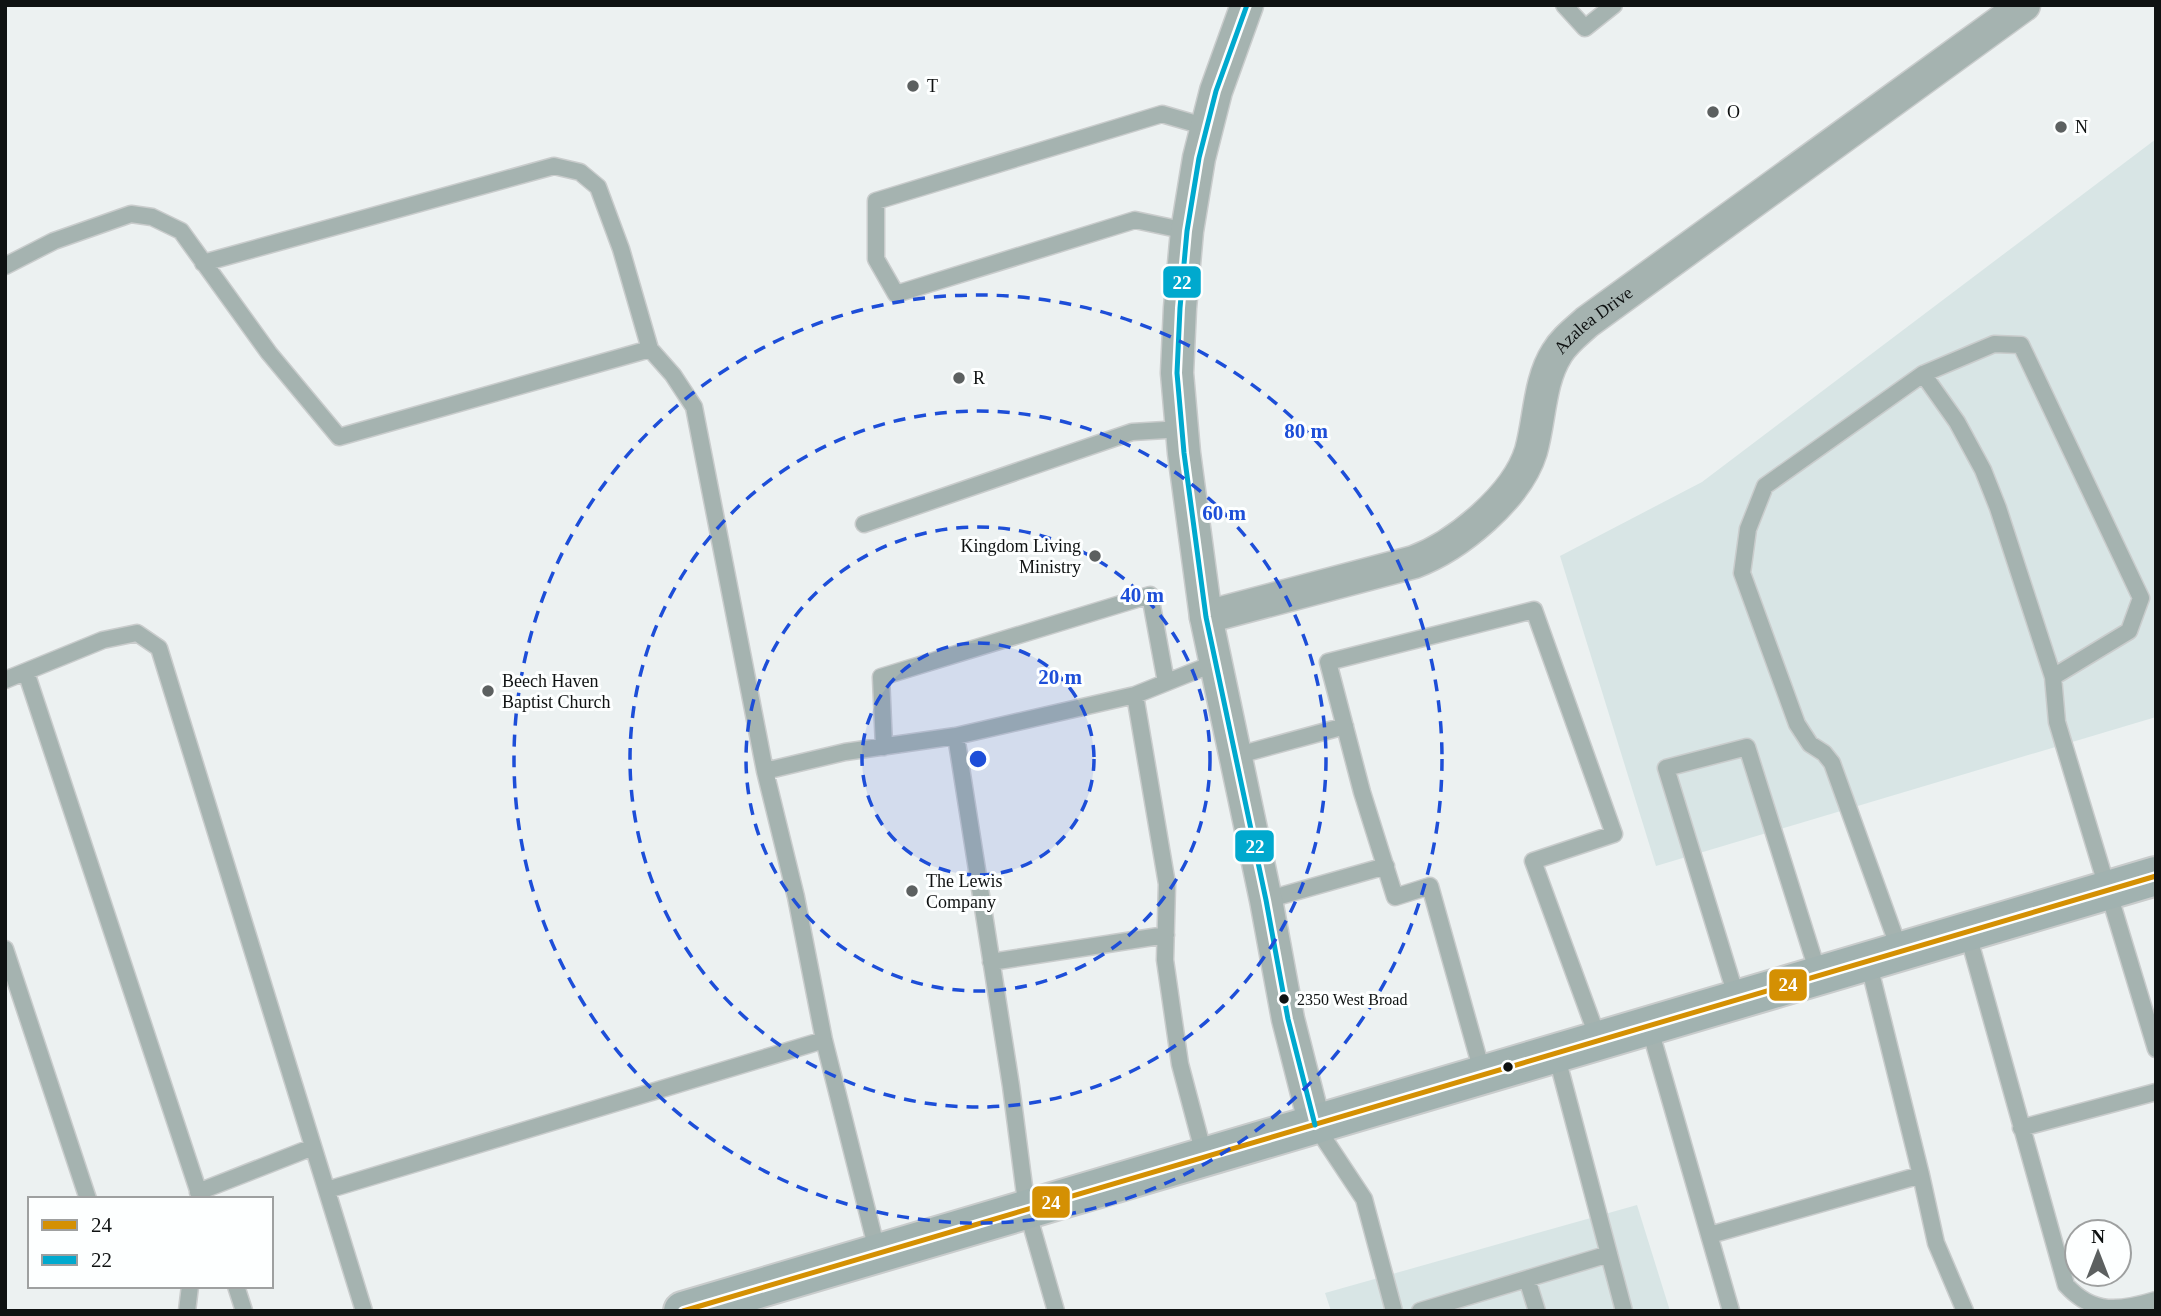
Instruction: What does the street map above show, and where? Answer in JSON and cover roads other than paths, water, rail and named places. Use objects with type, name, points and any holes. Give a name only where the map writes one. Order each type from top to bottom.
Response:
[{"type":"main road","points":[[683,1311],[2156,876]]},
{"type":"street","points":[[1247,5],[1216,92],[1199,158],[1187,231],[1177,373],[1206,617],[1266,900],[1288,1019],[1315,1125]]},
{"type":"street","name":"Azalea Drive","points":[[1206,617],[1414,562],[1436,554],[1455,540],[1510,492],[1523,471],[1531,452],[1550,367],[1557,352],[1571,337],[1587,322],[2024,5]]},
{"type":"lane","points":[[1564,5],[1585,29],[1614,5]]},
{"type":"lane","points":[[1187,231],[1135,220],[896,294],[876,259],[876,201],[1162,114],[1207,127]]},
{"type":"lane","points":[[202,263],[554,166],[580,172],[597,187],[621,249],[650,349],[673,375],[694,407],[765,771],[796,897],[824,1040],[878,1254]]},
{"type":"lane","points":[[5,266],[54,241],[131,214],[152,217],[181,231],[269,353],[339,437],[650,349]]},
{"type":"lane","points":[[1965,1311],[1936,1243],[1921,1175],[1884,956],[1832,764],[1824,753],[1810,744],[1797,724],[1742,573],[1748,529],[1765,486],[1923,374],[1994,344],[2021,345],[2148,598],[2129,631],[2053,677]]},
{"type":"lane","points":[[1923,374],[1957,422],[1983,470],[2001,518],[2053,677],[2057,722],[2156,1049]]},
{"type":"lane","points":[[864,524],[1132,432],[1182,429]]},
{"type":"lane","points":[[884,747],[881,677],[1150,595],[1166,682]]},
{"type":"lane","points":[[1483,1075],[1430,886],[1395,897],[1362,792],[1328,662],[1534,610],[1614,834],[1533,861],[1599,1041]]},
{"type":"lane","points":[[5,680],[103,640],[137,633],[159,648],[364,1311]]},
{"type":"lane","points":[[765,771],[845,752],[956,736],[1135,695],[1215,663]]},
{"type":"lane","points":[[26,671],[199,1195],[313,1147]]},
{"type":"lane","points":[[1135,695],[1167,884],[1165,960],[1180,1064],[1205,1158]]},
{"type":"lane","points":[[1235,756],[1345,726]]},
{"type":"lane","points":[[956,736],[1011,1086],[1027,1210],[1056,1311]]},
{"type":"lane","points":[[1737,999],[1666,768],[1746,747],[1819,976]]},
{"type":"lane","points":[[1266,900],[1386,866]]},
{"type":"lane","points":[[1967,931],[2066,1285],[2077,1297],[2094,1306],[2131,1308],[2156,1300]]},
{"type":"lane","points":[[991,962],[1166,934]]},
{"type":"lane","points":[[5,949],[87,1197]]},
{"type":"lane","points":[[1649,1026],[1731,1311]]},
{"type":"lane","points":[[327,1191],[824,1040]]},
{"type":"lane","points":[[1556,1054],[1624,1311]]},
{"type":"lane","points":[[2021,1128],[2156,1092]]},
{"type":"lane","points":[[1315,1125],[1364,1199],[1394,1311]]},
{"type":"lane","points":[[1710,1236],[1921,1175]]},
{"type":"lane","points":[[1420,1311],[1609,1254]]},
{"type":"lane","points":[[1527,1279],[1537,1311]]},
{"type":"lane","points":[[187,1311],[190,1288]]},
{"type":"lane","points":[[237,1288],[244,1311]]},
{"type":"place","name":"T","points":[[913,86]]},
{"type":"place","name":"O","points":[[1713,112]]},
{"type":"place","name":"N","points":[[2061,127]]},
{"type":"place","name":"R","points":[[959,378]]},
{"type":"place","name":"Kingdom Living Ministry","points":[[1095,556]]},
{"type":"place","name":"Beech Haven Baptist Church","points":[[488,691]]},
{"type":"place","name":"The Lewis Company","points":[[912,891]]},
{"type":"place","name":"2350 West Broad","points":[[1284,999]]}]
